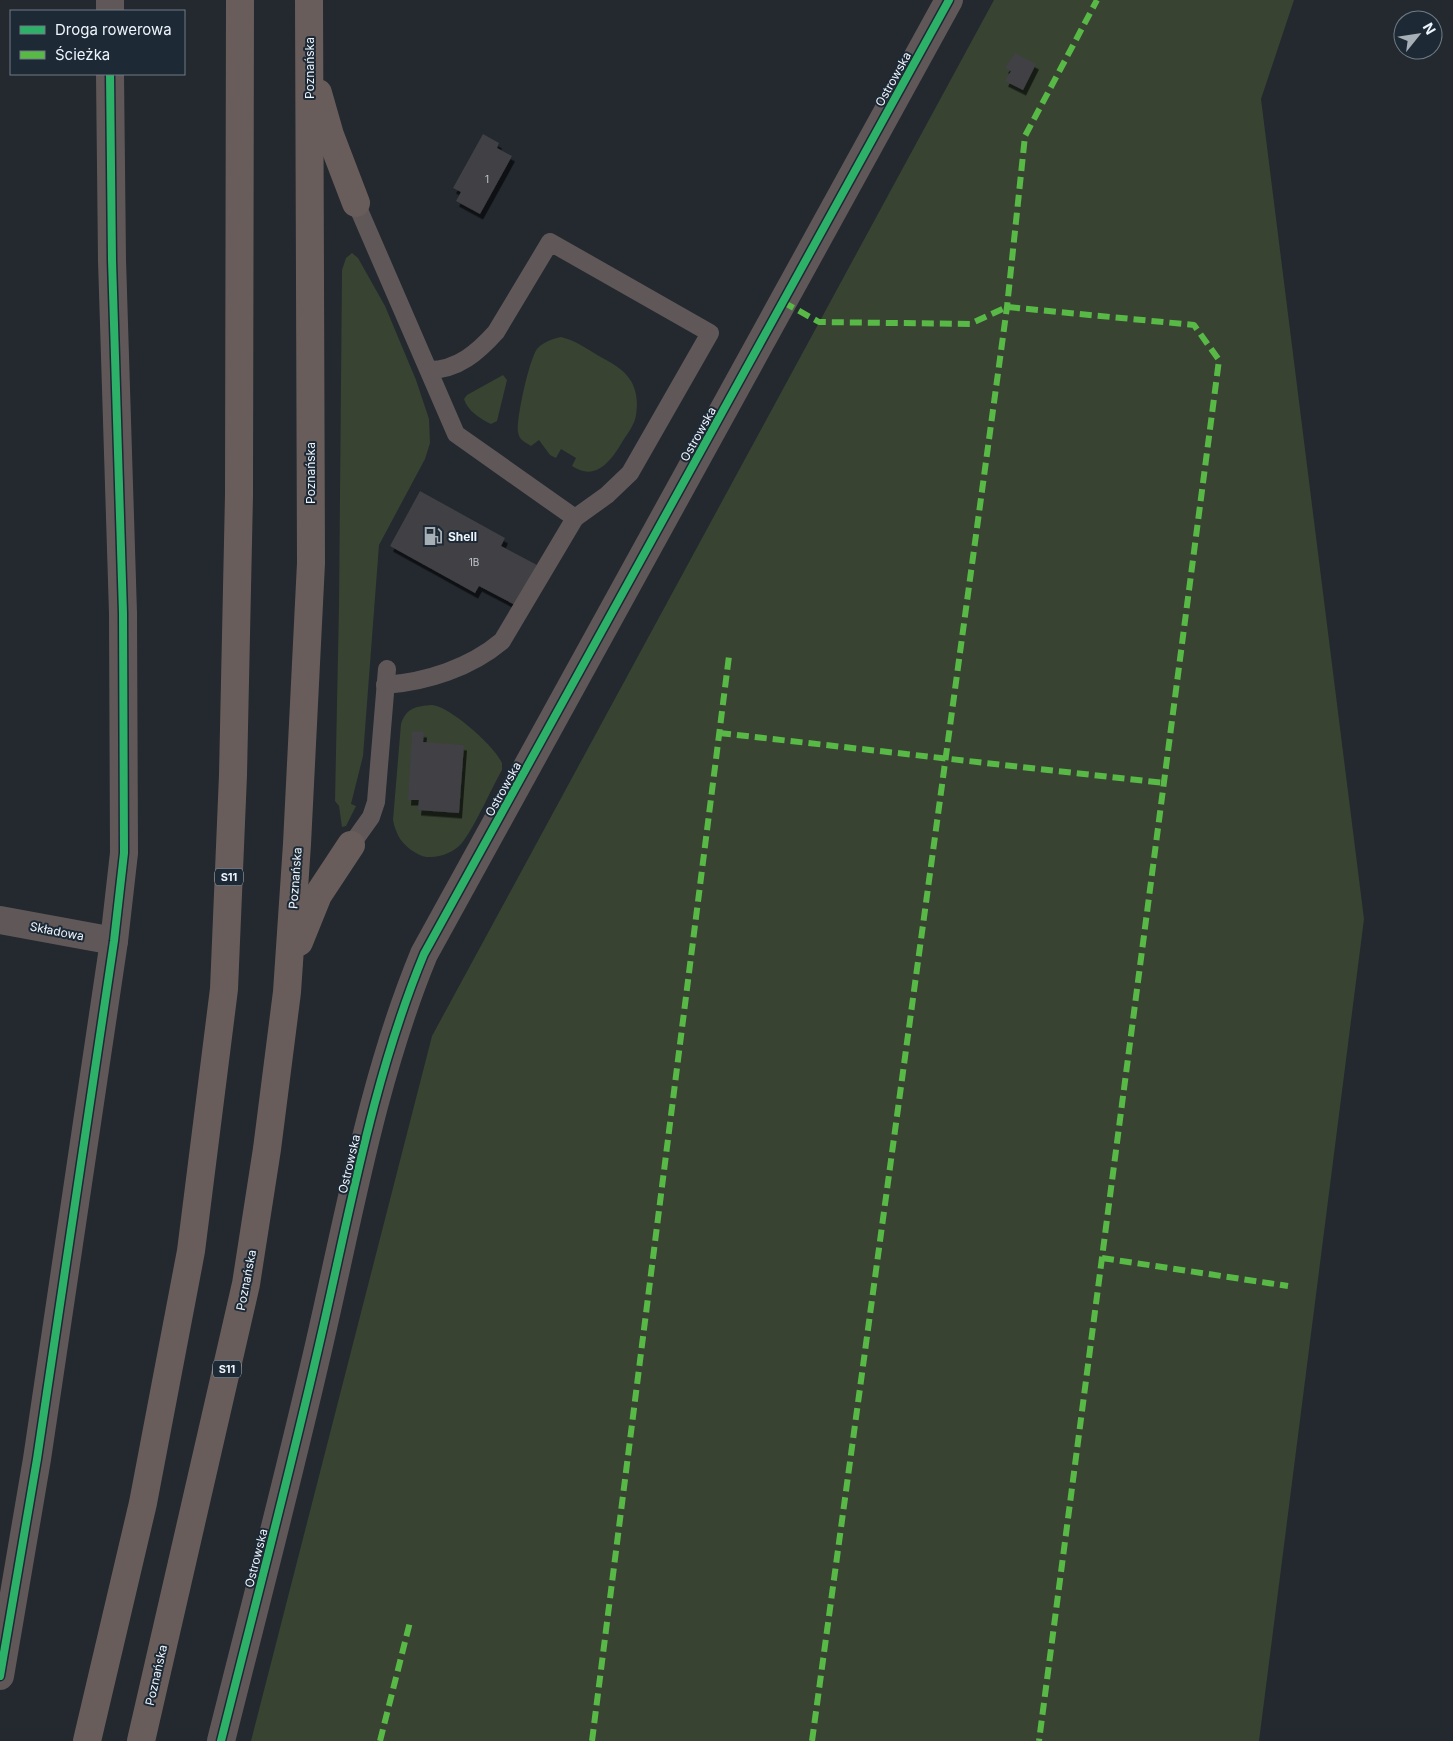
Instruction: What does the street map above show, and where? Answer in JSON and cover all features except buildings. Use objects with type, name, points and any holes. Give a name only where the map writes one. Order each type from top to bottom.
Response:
[{"type":"highway","name":"S11","points":[[87,1741],[143,1503],[192,1251],[224,989],[233,775],[239,504],[240,0]]},
{"type":"highway","name":"Poznańska","points":[[141,1741],[246,1284],[267,1149],[287,992],[297,844],[311,563],[309,0]]},
{"type":"highway","points":[[309,32],[321,104],[356,203]]},
{"type":"highway","points":[[287,992],[296,949],[312,907],[333,870],[351,845]]},
{"type":"street","name":"Ostrowska","points":[[221,1741],[297,1440],[370,1121],[393,1038],[421,962],[949,0]]},
{"type":"street","points":[[0,1676],[37,1459],[114,941],[124,853],[123,613],[112,270],[110,75]]},
{"type":"street","name":"Składowa","points":[[0,920],[114,941]]},
{"type":"lane","points":[[356,203],[430,370],[456,434],[575,518]]},
{"type":"lane","points":[[351,845],[375,809],[386,677],[434,676],[475,659],[502,641],[575,518],[619,485],[630,473],[710,333],[550,242],[496,332],[489,340],[460,362],[430,370]]},
{"type":"green space","points":[[994,0],[1294,0],[1261,99],[1364,919],[1259,1741],[251,1741],[432,1036]]},
{"type":"green space","points":[[352,253],[358,258],[385,306],[416,380],[429,419],[430,443],[425,459],[379,545],[363,756],[351,804],[356,806],[346,826],[342,827],[339,806],[335,801],[342,270],[346,258]]},
{"type":"green space","points":[[561,337],[581,345],[621,369],[628,376],[636,393],[637,411],[635,418],[615,454],[603,466],[589,472],[572,466],[576,458],[561,449],[556,458],[550,455],[539,440],[531,446],[523,441],[518,432],[521,403],[534,355],[542,344]]},
{"type":"green space","points":[[503,375],[507,380],[497,421],[491,424],[474,414],[464,399],[467,395]]},
{"type":"green space","points":[[432,705],[440,707],[460,719],[481,737],[498,756],[502,763],[502,770],[477,819],[461,844],[446,854],[427,857],[421,856],[403,843],[393,820],[401,724],[406,714],[412,709]]},
{"type":"marked path","points":[[812,1741],[1007,307],[1025,136],[1097,0]]},
{"type":"marked path","points":[[783,302],[819,322],[970,324],[1007,307],[1194,325],[1219,360],[1039,1741]]},
{"type":"marked path","points":[[592,1741],[729,656]]},
{"type":"marked path","points":[[719,733],[1164,783]]},
{"type":"marked path","points":[[1102,1258],[1288,1286]]},
{"type":"marked path","points":[[380,1741],[410,1622]]},
{"type":"cycle path","points":[[221,1741],[298,1435],[377,1093],[406,1000],[424,954],[949,0]]},
{"type":"cycle path","points":[[0,1676],[37,1459],[114,941],[124,853],[123,613],[112,260],[110,75]]},
{"type":"place","name":"Shell","points":[[433,536]]}]
